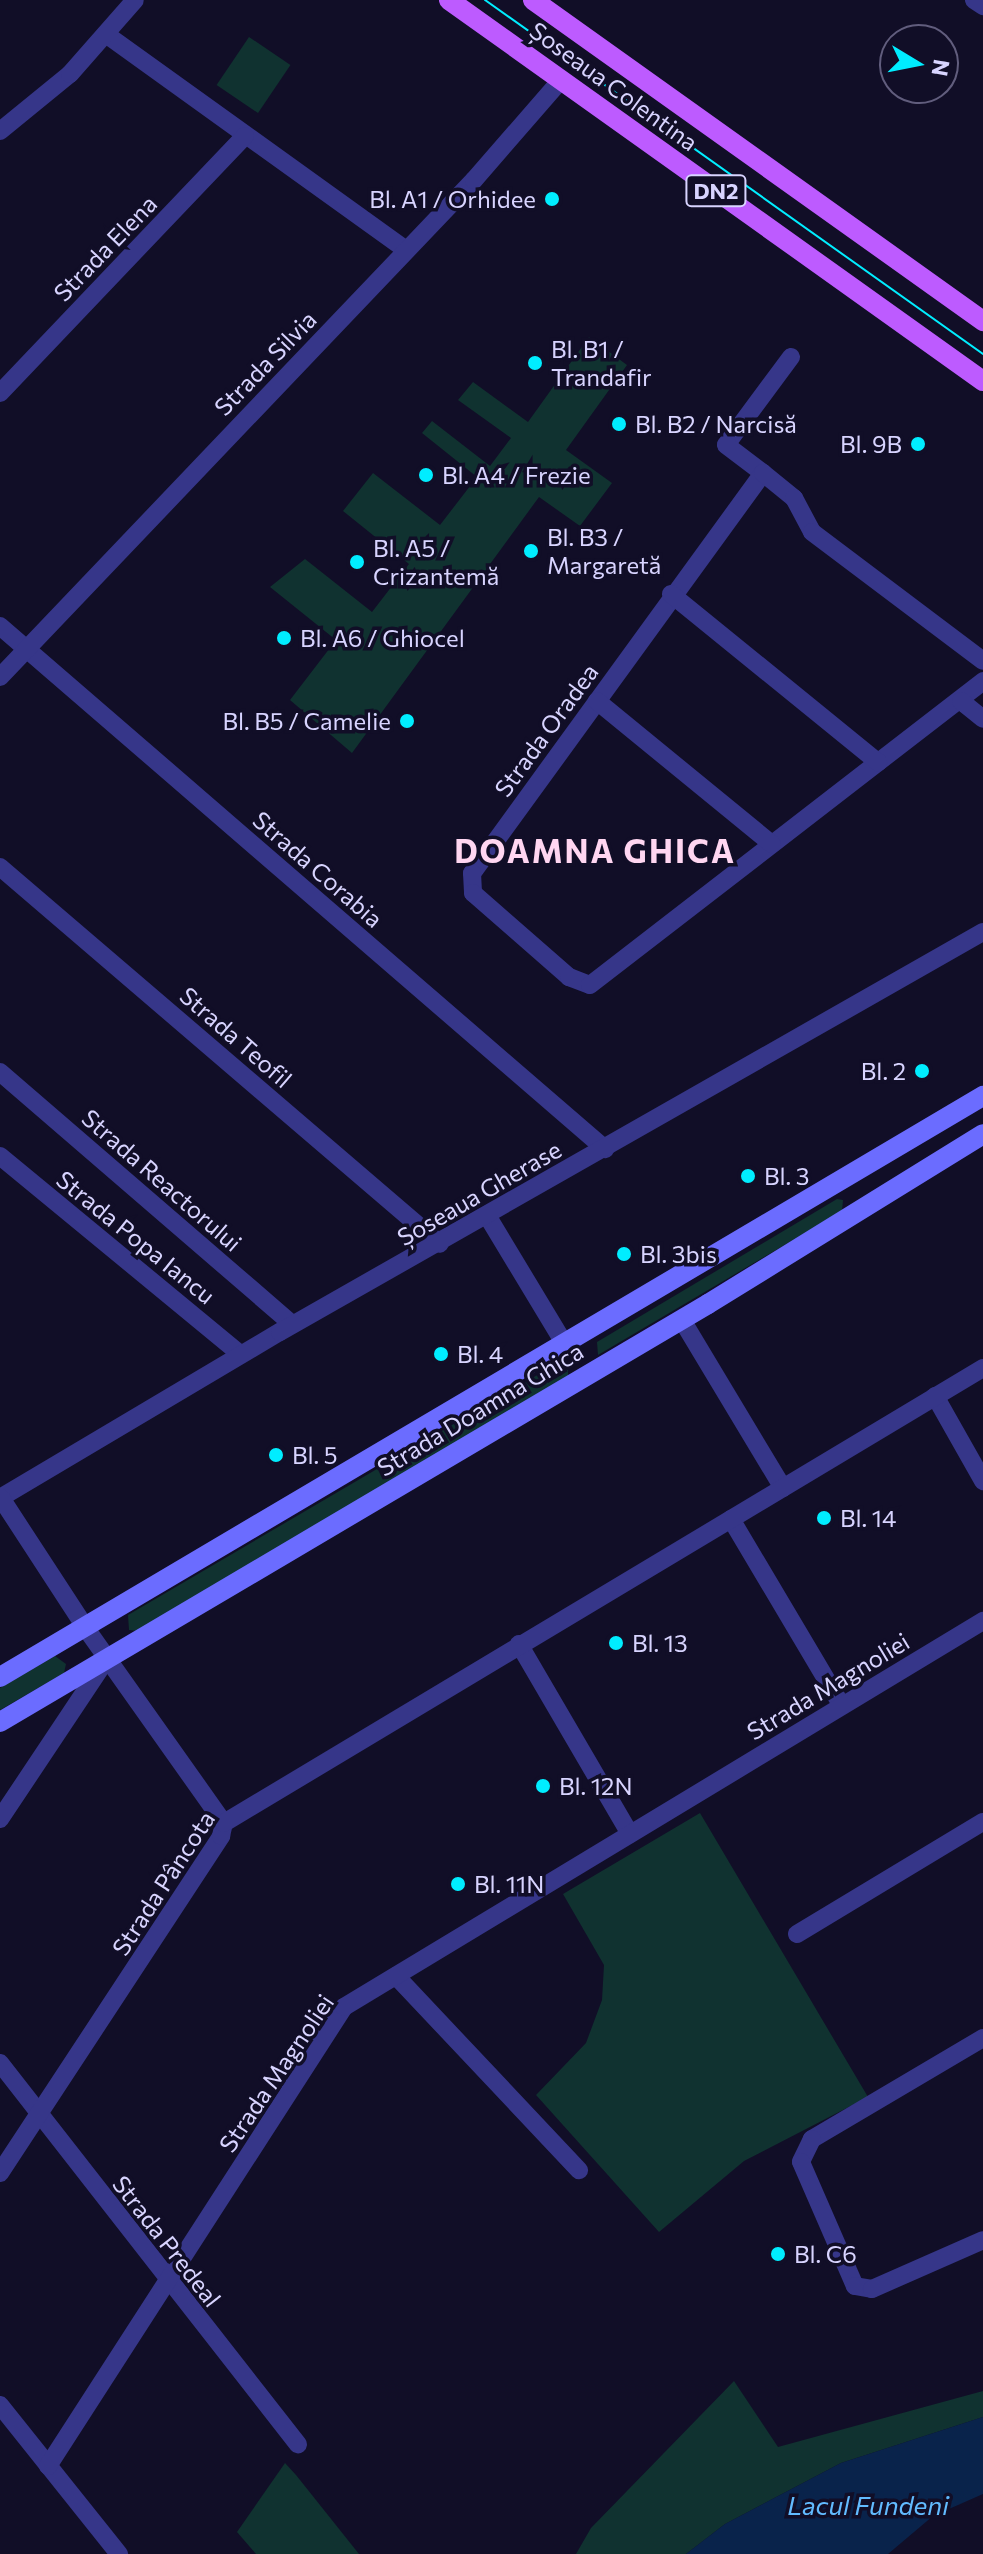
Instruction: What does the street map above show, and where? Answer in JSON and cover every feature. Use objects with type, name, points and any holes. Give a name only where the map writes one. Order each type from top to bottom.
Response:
[{"type":"main road","name":"Șoseaua Colentina","points":[[449,0],[983,381]]},
{"type":"main road","name":"Șoseaua Colentina","points":[[533,0],[983,321]]},
{"type":"main road","name":"Strada Doamna Ghica","points":[[0,1677],[983,1096]]},
{"type":"main road","name":"Strada Doamna Ghica","points":[[0,1722],[682,1320],[983,1134]]},
{"type":"street","points":[[974,0],[983,6]]},
{"type":"street","points":[[0,131],[70,74],[107,35],[131,2]]},
{"type":"street","points":[[107,35],[406,250]]},
{"type":"street","name":"Strada Silvia","points":[[0,677],[406,250],[561,80]]},
{"type":"street","name":"Strada Elena","points":[[0,393],[245,136]]},
{"type":"street","points":[[791,357],[726,445],[794,498],[812,532],[983,661]]},
{"type":"street","name":"Strada Oradea","points":[[763,473],[671,594],[469,883],[473,893],[569,977],[590,985],[983,681]]},
{"type":"street","points":[[671,594],[878,762]]},
{"type":"street","name":"Strada Corabia","points":[[0,626],[605,1149]]},
{"type":"street","points":[[597,701],[772,844]]},
{"type":"street","points":[[961,701],[983,719]]},
{"type":"street","name":"Strada Teofil","points":[[0,867],[440,1244]]},
{"type":"street","name":"Șoseaua Gherase","points":[[224,1823],[85,1627],[1,1498],[292,1324],[488,1217],[983,932]]},
{"type":"street","name":"Strada Reactorului","points":[[0,1072],[292,1324]]},
{"type":"street","name":"Strada Popa Iancu","points":[[0,1156],[240,1354]]},
{"type":"street","points":[[488,1217],[564,1343]]},
{"type":"street","points":[[682,1320],[783,1488]]},
{"type":"street","name":"Strada Pâncota","points":[[0,2173],[221,1836],[224,1823],[983,1368]]},
{"type":"street","points":[[935,1396],[983,1481]]},
{"type":"street","points":[[731,1519],[842,1706]]},
{"type":"street","name":"Strada Magnoliei","points":[[48,2466],[344,2007],[983,1621]]},
{"type":"street","points":[[519,1644],[630,1834]]},
{"type":"street","points":[[0,1819],[108,1658]]},
{"type":"street","points":[[797,1934],[983,1822]]},
{"type":"street","points":[[396,1976],[579,2170]]},
{"type":"street","points":[[983,2038],[812,2139],[801,2154],[803,2169],[850,2282],[872,2289],[983,2240]]},
{"type":"street","name":"Strada Predeal","points":[[0,2063],[167,2282],[298,2445]]},
{"type":"street","points":[[0,2405],[119,2554]]},
{"type":"green space","points":[[249,37],[290,65],[258,113],[217,85]]},
{"type":"green space","points":[[589,337],[627,365],[566,450],[612,483],[580,526],[539,497],[352,753],[290,700],[336,640],[270,587],[305,559],[372,612],[409,564],[343,511],[373,473],[440,525],[477,477],[422,433],[432,421],[490,466],[511,438],[458,400],[473,382],[528,422]]},
{"type":"green space","points":[[837,1199],[843,1200],[842,1211],[598,1355],[597,1342]]},
{"type":"green space","points":[[556,1364],[568,1368],[568,1376],[138,1631],[129,1630],[128,1615]]},
{"type":"green space","points":[[55,1656],[66,1664],[64,1673],[0,1710],[0,1688]]},
{"type":"green space","points":[[700,1813],[868,2097],[744,2161],[659,2232],[536,2095],[586,2043],[602,2000],[604,1965],[563,1894]]},
{"type":"green space","points":[[734,2381],[778,2447],[983,2391],[983,2417],[841,2463],[725,2524],[686,2554],[576,2554],[591,2528]]},
{"type":"green space","points":[[285,2463],[359,2554],[256,2554],[237,2532]]},
{"type":"water","name":"Lacul Fundeni","points":[[983,2417],[983,2494],[933,2516],[888,2554],[686,2554],[725,2524],[841,2463]]},
{"type":"tram line","points":[[485,0],[983,354]]},
{"type":"place","name":"Bl. A1 / Orhidee","points":[[552,199]]},
{"type":"place","name":"Bl. B1 / Trandafir","points":[[535,363]]},
{"type":"place","name":"Bl. B2 / Narcisă","points":[[619,424]]},
{"type":"place","name":"Bl. 9B","points":[[918,444]]},
{"type":"place","name":"Bl. A4 / Frezie","points":[[426,475]]},
{"type":"place","name":"Bl. B3 / Margaretă","points":[[531,551]]},
{"type":"place","name":"Bl. A5 / Crizantemă","points":[[357,562]]},
{"type":"place","name":"Bl. A6 / Ghiocel","points":[[284,638]]},
{"type":"place","name":"Bl. B5 / Camelie","points":[[407,721]]},
{"type":"place","name":"Bl. 2","points":[[922,1071]]},
{"type":"place","name":"Bl. 3","points":[[748,1176]]},
{"type":"place","name":"Bl. 3bis","points":[[624,1254]]},
{"type":"place","name":"Bl. 4","points":[[441,1354]]},
{"type":"place","name":"Bl. 5","points":[[276,1455]]},
{"type":"place","name":"Bl. 14","points":[[824,1518]]},
{"type":"place","name":"Bl. 13","points":[[616,1643]]},
{"type":"place","name":"Bl. 12N","points":[[543,1786]]},
{"type":"place","name":"Bl. 11N","points":[[458,1884]]},
{"type":"place","name":"Bl. C6","points":[[778,2254]]},
{"type":"district","name":"DOAMNA GHICA","points":[[595,850]]}]
